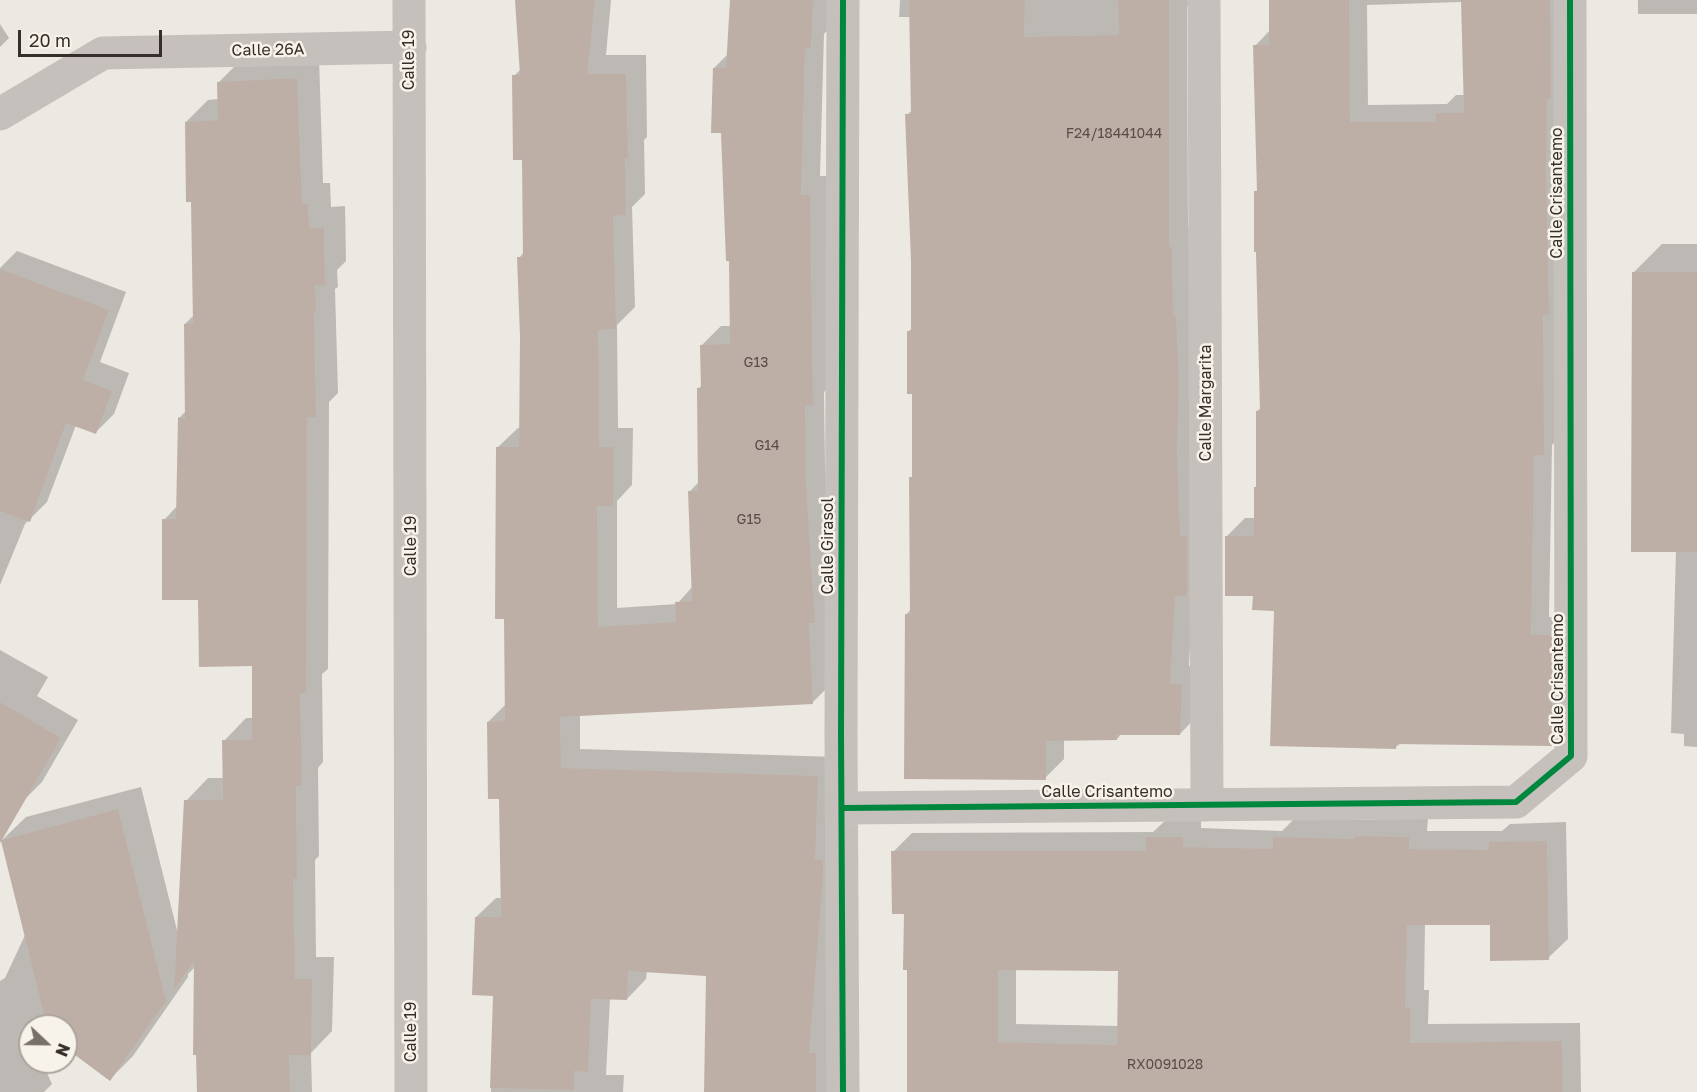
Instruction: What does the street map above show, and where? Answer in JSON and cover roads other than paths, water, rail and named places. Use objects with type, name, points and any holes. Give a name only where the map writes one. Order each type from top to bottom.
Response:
[{"type":"street","name":"Calle 19","points":[[409,0],[411,1092]]},
{"type":"street","name":"Calle Girasol","points":[[843,0],[843,1092]]},
{"type":"street","name":"Calle Margarita","points":[[1204,0],[1207,805]]},
{"type":"street","name":"Calle Crisantemo","points":[[843,808],[1516,802],[1571,756],[1570,0]]},
{"type":"street","name":"Calle 26A","points":[[0,114],[103,53],[410,47]]}]
